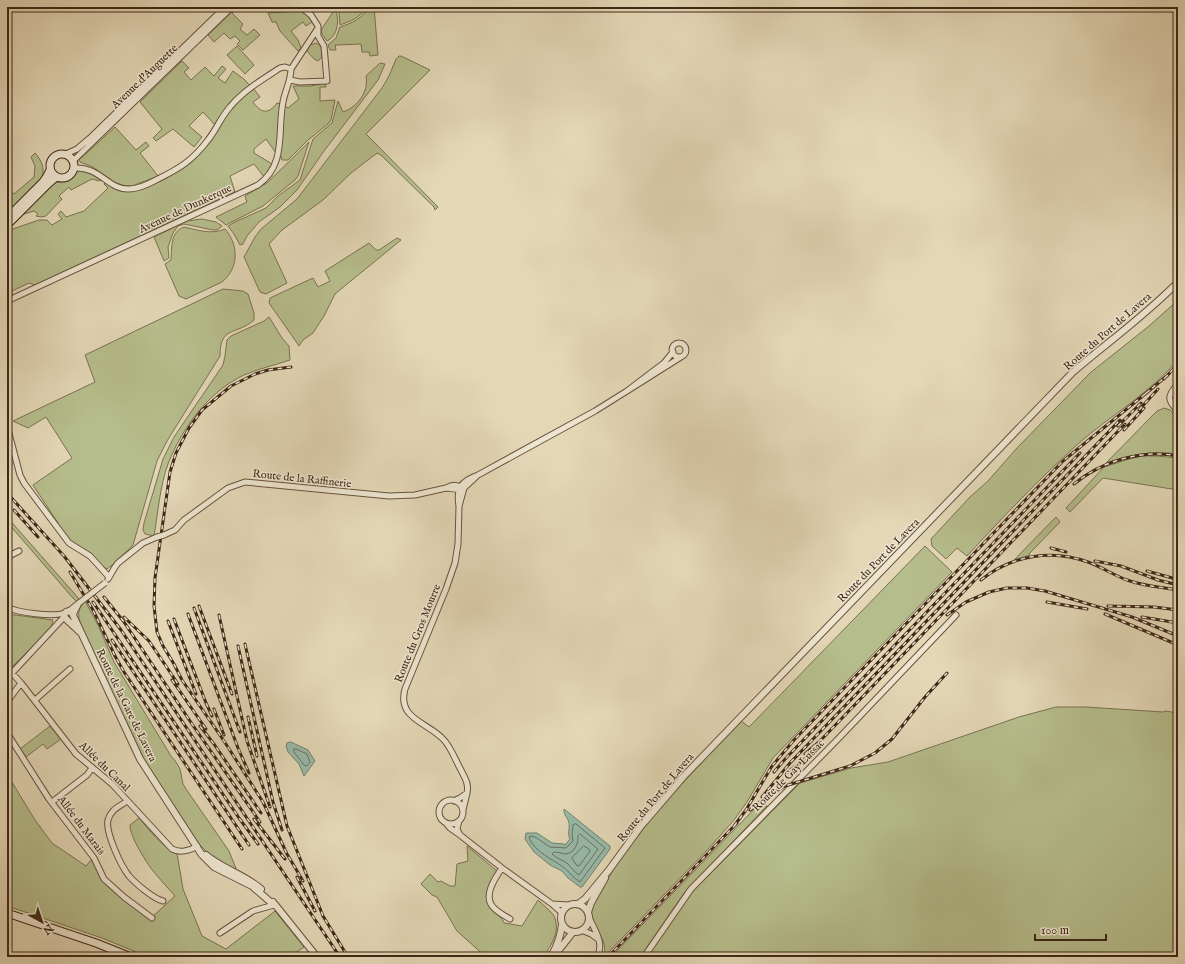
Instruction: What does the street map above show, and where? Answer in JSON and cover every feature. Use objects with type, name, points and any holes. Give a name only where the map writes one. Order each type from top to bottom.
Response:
[{"type":"main road","points":[[7,218],[43,182],[50,170],[49,165],[51,160],[55,155],[61,153],[72,158],[74,164],[72,172],[67,177],[56,177],[50,170]]},
{"type":"main road","points":[[7,224],[56,177]]},
{"type":"main road","points":[[7,914],[96,943],[131,957]]},
{"type":"street","name":"Avenue d'Auguette","points":[[66,154],[77,149],[85,142],[225,7]]},
{"type":"street","name":"Avenue d'Auguette","points":[[74,164],[232,7]]},
{"type":"street","points":[[261,7],[301,7],[314,18],[318,28],[318,36],[324,46],[327,81],[300,82],[290,80]]},
{"type":"street","points":[[74,164],[93,170],[114,185],[129,189],[140,187],[183,166],[197,154],[208,140],[230,106],[253,87],[280,68],[285,67],[291,69],[318,28]]},
{"type":"street","points":[[310,40],[322,42]]},
{"type":"street","name":"Avenue de Dunkerque","points":[[7,301],[254,188],[263,182],[271,174],[278,155],[283,104],[290,80],[291,69]]},
{"type":"street","name":"Route du Port de Lavera","points":[[578,904],[585,899],[609,870],[641,826],[684,776],[1073,372],[1148,310],[1178,282]]},
{"type":"street","points":[[461,488],[478,475],[595,411],[628,391],[681,357],[686,352],[684,344],[676,344],[673,347],[673,352],[664,363],[628,391]]},
{"type":"street","points":[[673,352],[675,355],[681,357]]},
{"type":"street","points":[[1178,384],[1171,392],[1170,396],[1170,402],[1178,411]]},
{"type":"street","points":[[7,426],[20,475],[24,484],[69,543],[90,556],[109,577]]},
{"type":"street","name":"Route de la Raffinerie","points":[[10,671],[79,603],[104,583],[115,567],[143,543],[175,530],[184,520],[228,488],[245,482],[390,496],[414,495],[446,488],[451,485],[461,488]]},
{"type":"street","name":"Route du Gros Mourre","points":[[460,835],[457,829],[467,793],[467,783],[446,743],[439,736],[410,716],[405,708],[404,698],[405,689],[446,589],[455,563],[458,544],[459,506],[457,497],[461,488]]},
{"type":"street","points":[[7,557],[19,551]]},
{"type":"street","points":[[7,607],[14,610],[68,615]]},
{"type":"street","name":"Route de la Gare de Lavera","points":[[68,615],[80,632],[140,759],[197,846],[211,865],[249,885],[274,905],[317,957]]},
{"type":"street","name":"Route de Gay Lussac","points":[[644,957],[692,889],[956,615]]},
{"type":"street","points":[[35,700],[70,669]]},
{"type":"street","name":"Allée du Canal","points":[[10,671],[35,700],[76,754],[112,784],[172,849],[176,851],[184,851],[192,850],[197,846]]},
{"type":"street","points":[[7,702],[21,683]]},
{"type":"street","name":"Allée du Marais","points":[[7,733],[52,802],[94,858],[104,879],[124,897],[152,918]]},
{"type":"street","points":[[52,802],[87,775],[92,768]]},
{"type":"street","points":[[467,793],[460,798],[447,802],[441,806],[439,813],[442,820],[450,828],[562,913]]},
{"type":"street","points":[[127,801],[116,807],[111,813],[107,824],[108,834],[130,876],[155,898],[163,901]]},
{"type":"street","points":[[454,801],[460,805],[463,811]]},
{"type":"street","points":[[445,822],[452,824],[459,821]]},
{"type":"street","points":[[502,868],[491,887],[490,900],[495,909],[510,919]]},
{"type":"street","name":"Route du Port de Lavera","points":[[588,914],[591,903],[609,870]]},
{"type":"street","points":[[552,904],[578,904],[585,908],[599,939],[601,948],[597,957]]},
{"type":"street","points":[[220,934],[252,911],[274,905]]},
{"type":"street","points":[[552,957],[560,940],[562,913],[569,905]]},
{"type":"street","points":[[552,957],[573,932],[582,930],[587,925],[588,914]]},
{"type":"street","points":[[562,924],[573,932]]},
{"type":"street","points":[[582,930],[599,939]]},
{"type":"shaded area","points":[[237,7],[232,13],[243,24],[240,29],[247,35],[254,29],[260,35],[243,50],[237,44],[240,41],[235,36],[230,39],[224,33],[214,42],[208,35]]},
{"type":"shaded area","points":[[338,7],[366,7],[361,14],[340,25]]},
{"type":"shaded area","points":[[368,7],[374,7],[378,55],[370,56],[369,52],[362,52],[361,44],[335,45],[336,50],[330,50],[328,45],[336,38],[340,27],[360,18]]},
{"type":"shaded area","points":[[335,9],[338,22],[336,31],[331,39],[327,41],[321,30]]},
{"type":"shaded area","points":[[301,11],[310,18],[312,22],[306,26],[303,22],[291,31],[298,40],[301,48],[298,51],[280,31],[276,22],[272,22],[268,13]]},
{"type":"shaded area","points":[[316,43],[321,46],[322,57],[318,61],[314,59],[307,51],[310,45]]},
{"type":"shaded area","points":[[237,46],[254,65],[245,74],[227,55]]},
{"type":"shaded area","points":[[399,56],[430,70],[366,134],[438,207],[435,210],[434,207],[381,155],[377,153],[351,173],[323,200],[282,230],[269,244],[287,283],[266,294],[260,292],[244,257],[255,237],[261,229],[297,199],[382,88],[396,59]]},
{"type":"shaded area","points":[[182,61],[189,68],[184,72],[191,80],[205,67],[214,76],[222,66],[226,69],[218,78],[225,83],[233,71],[250,86],[224,111],[215,125],[203,112],[189,126],[202,137],[194,147],[173,129],[156,141],[153,138],[162,129],[140,102]]},
{"type":"shaded area","points":[[380,63],[385,64],[378,80],[324,151],[297,190],[280,207],[259,222],[247,236],[243,244],[240,245],[228,226],[266,208],[278,196],[300,180],[313,139],[332,123],[338,101],[343,112],[358,102],[366,87],[366,76]]},
{"type":"shaded area","points":[[325,83],[326,87],[320,87],[320,101],[335,100],[331,120],[288,160],[282,160],[280,154],[284,105],[288,108],[299,99],[293,86],[311,86]]},
{"type":"shaded area","points":[[253,88],[260,97],[253,102],[262,110],[268,111],[277,103],[281,104],[276,153],[266,139],[254,149],[254,153],[272,164],[265,178],[254,164],[230,176],[235,192],[35,285],[29,283],[12,291],[12,297],[7,299],[7,231],[39,220],[47,220],[52,225],[62,219],[58,214],[61,211],[66,217],[84,211],[108,188],[104,184],[106,182],[117,189],[130,191],[145,188],[174,174],[190,164],[199,155],[227,114]]},
{"type":"shaded area","points":[[115,127],[136,150],[146,142],[149,146],[140,153],[158,176],[132,186],[124,186],[112,181],[93,167],[80,162],[79,160]]},
{"type":"shaded area","points":[[309,142],[298,176],[263,206],[226,225],[216,217],[247,202],[245,196],[267,183]]},
{"type":"shaded area","points":[[35,153],[42,164],[42,177],[7,214],[7,193],[10,191],[14,194],[34,177],[35,166],[31,157]]},
{"type":"shaded area","points":[[79,170],[86,171],[101,180],[99,181],[92,179],[71,190],[69,187],[59,196],[62,199],[46,216],[36,216],[38,214],[34,211],[24,214],[7,231],[7,227],[55,182],[67,181]]},
{"type":"shaded area","points":[[202,219],[216,222],[222,226],[217,230],[213,230],[184,224],[178,226],[173,233],[168,247],[169,258],[164,261],[154,237],[187,221]]},
{"type":"shaded area","points":[[184,227],[210,232],[225,229],[230,235],[235,249],[234,263],[228,276],[222,282],[186,299],[179,296],[165,264],[171,260],[174,236],[179,229]]},
{"type":"shaded area","points":[[397,238],[401,240],[335,294],[324,316],[313,333],[303,340],[299,346],[269,303],[270,298],[313,278],[318,287],[330,281],[325,271],[369,243],[376,250],[379,250]]},
{"type":"shaded area","points":[[223,289],[243,291],[248,294],[254,313],[254,320],[241,328],[230,332],[223,340],[220,356],[167,441],[157,461],[133,545],[107,569],[92,555],[72,543],[57,525],[58,523],[33,485],[72,458],[46,417],[28,428],[13,421],[95,382],[85,355]]},
{"type":"shaded area","points":[[1178,300],[1178,360],[1167,372],[1143,393],[1078,444],[1021,498],[967,556],[957,548],[946,559],[932,546],[931,539],[1090,373],[1149,326]]},
{"type":"shaded area","points":[[269,317],[282,338],[289,346],[290,360],[249,373],[231,382],[208,401],[198,412],[181,437],[165,472],[154,536],[145,534],[143,530],[144,523],[163,459],[174,437],[223,365],[227,340],[231,336],[264,321]]},
{"type":"shaded area","points":[[1164,408],[1170,410],[1178,418],[1178,454],[1141,454],[1106,463],[1157,411]]},
{"type":"shaded area","points":[[1142,456],[1178,458],[1178,490],[1103,478],[1070,512],[1066,508],[1104,467]]},
{"type":"shaded area","points":[[7,517],[80,600],[77,602],[72,597],[7,522]]},
{"type":"shaded area","points":[[1056,517],[1060,522],[1029,554],[1030,555],[1014,560]]},
{"type":"shaded area","points":[[925,546],[952,572],[773,758],[747,802],[734,820],[712,845],[603,957],[605,950],[604,944],[593,921],[592,908],[596,897],[626,851],[685,780],[741,721],[749,727]]},
{"type":"shaded area","points":[[85,601],[98,625],[114,662],[180,769],[183,784],[186,789],[229,851],[237,871],[216,859],[198,843],[144,760],[83,632],[79,620],[79,612]]},
{"type":"shaded area","points":[[8,614],[53,620],[51,628],[13,666],[9,665],[7,645],[11,642],[9,620],[7,617]]},
{"type":"shaded area","points":[[1056,707],[1086,707],[1178,713],[1178,957],[647,957],[693,891],[800,783],[851,768],[888,762],[1019,717]]},
{"type":"shaded area","points":[[50,726],[61,739],[47,749],[43,744],[26,757],[20,749]]},
{"type":"shaded area","points":[[7,774],[35,820],[52,843],[86,866],[92,859],[100,876],[108,886],[150,919],[175,896],[151,868],[135,842],[130,830],[130,825],[139,818],[166,847],[177,853],[183,889],[202,936],[226,949],[275,911],[304,947],[290,957],[148,957],[102,938],[7,906]]},
{"type":"shaded area","points":[[762,801],[767,806],[684,893],[640,957],[611,957]]},
{"type":"shaded area","points":[[467,846],[497,871],[487,897],[490,907],[504,923],[522,926],[538,900],[554,916],[556,922],[556,933],[544,957],[486,957],[457,931],[437,897],[432,895],[421,884],[430,874],[438,882],[441,881],[450,886],[455,886],[457,864],[468,861]]},
{"type":"water","points":[[290,742],[308,750],[315,761],[304,776],[299,764],[288,752],[286,746],[287,743]]},
{"type":"water","points":[[564,809],[610,846],[610,849],[582,887],[534,852],[525,839],[526,833],[537,833],[552,843],[565,845],[570,839],[569,823],[564,813]]},
{"type":"railway","points":[[1164,379],[1178,364]]},
{"type":"railway","points":[[291,367],[268,370],[255,374],[231,386],[202,410],[189,428],[176,453],[170,472],[155,578],[154,606],[157,632],[163,646],[182,680],[224,741],[263,802],[287,854],[303,881]]},
{"type":"railway","points":[[1145,394],[1168,375]]},
{"type":"railway","points":[[1139,410],[1158,389]]},
{"type":"railway","points":[[734,826],[746,810],[772,766],[794,740],[1063,461],[1150,390]]},
{"type":"railway","points":[[1118,426],[1141,403]]},
{"type":"railway","points":[[1124,430],[1144,408]]},
{"type":"railway","points":[[762,797],[790,763],[1120,420]]},
{"type":"railway","points":[[805,754],[820,741],[1125,424]]},
{"type":"railway","points":[[774,772],[1080,453]]},
{"type":"railway","points":[[1074,484],[1097,469],[1123,459],[1150,454],[1178,456]]},
{"type":"railway","points":[[7,493],[64,556],[121,630],[340,957]]},
{"type":"railway","points":[[14,510],[38,537]]},
{"type":"railway","points":[[1051,548],[1066,552]]},
{"type":"railway","points":[[981,580],[1006,565],[1019,560],[1046,555],[1074,558],[1098,566],[1133,582],[1178,590]]},
{"type":"railway","points":[[1095,561],[1121,566],[1158,580],[1174,584]]},
{"type":"railway","points":[[1147,571],[1176,579]]},
{"type":"railway","points":[[70,572],[93,610],[124,672],[242,849]]},
{"type":"railway","points":[[947,615],[966,602],[989,592],[1007,588],[1027,588],[1045,591],[1132,617],[1178,636]]},
{"type":"railway","points":[[104,597],[124,622],[260,822]]},
{"type":"railway","points":[[93,602],[258,844]]},
{"type":"railway","points":[[1047,602],[1087,609]]},
{"type":"railway","points":[[199,606],[232,694]]},
{"type":"railway","points":[[1108,606],[1154,607],[1178,610]]},
{"type":"railway","points":[[194,608],[240,732]]},
{"type":"railway","points":[[188,614],[238,748],[249,773]]},
{"type":"railway","points":[[1105,614],[1178,645]]},
{"type":"railway","points":[[219,615],[247,741],[270,807]]},
{"type":"railway","points":[[124,617],[149,641],[178,684]]},
{"type":"railway","points":[[1142,617],[1178,623]]},
{"type":"railway","points":[[174,619],[212,716]]},
{"type":"railway","points":[[168,621],[196,694]]},
{"type":"railway","points":[[112,640],[249,845]]},
{"type":"railway","points":[[245,644],[287,826],[323,916],[348,957]]},
{"type":"railway","points":[[238,646],[273,802],[282,830]]},
{"type":"railway","points":[[750,810],[767,796],[785,786],[850,766],[875,753],[892,739],[925,697],[947,673]]},
{"type":"railway","points":[[172,680],[206,729]]},
{"type":"railway","points":[[214,709],[224,735]]},
{"type":"railway","points":[[248,717],[257,756]]},
{"type":"railway","points":[[200,726],[261,813]]},
{"type":"railway","points":[[788,772],[811,754]]},
{"type":"railway","points":[[254,819],[285,859]]},
{"type":"railway","points":[[608,957],[737,823]]},
{"type":"railway","points":[[297,877],[315,911]]}]
